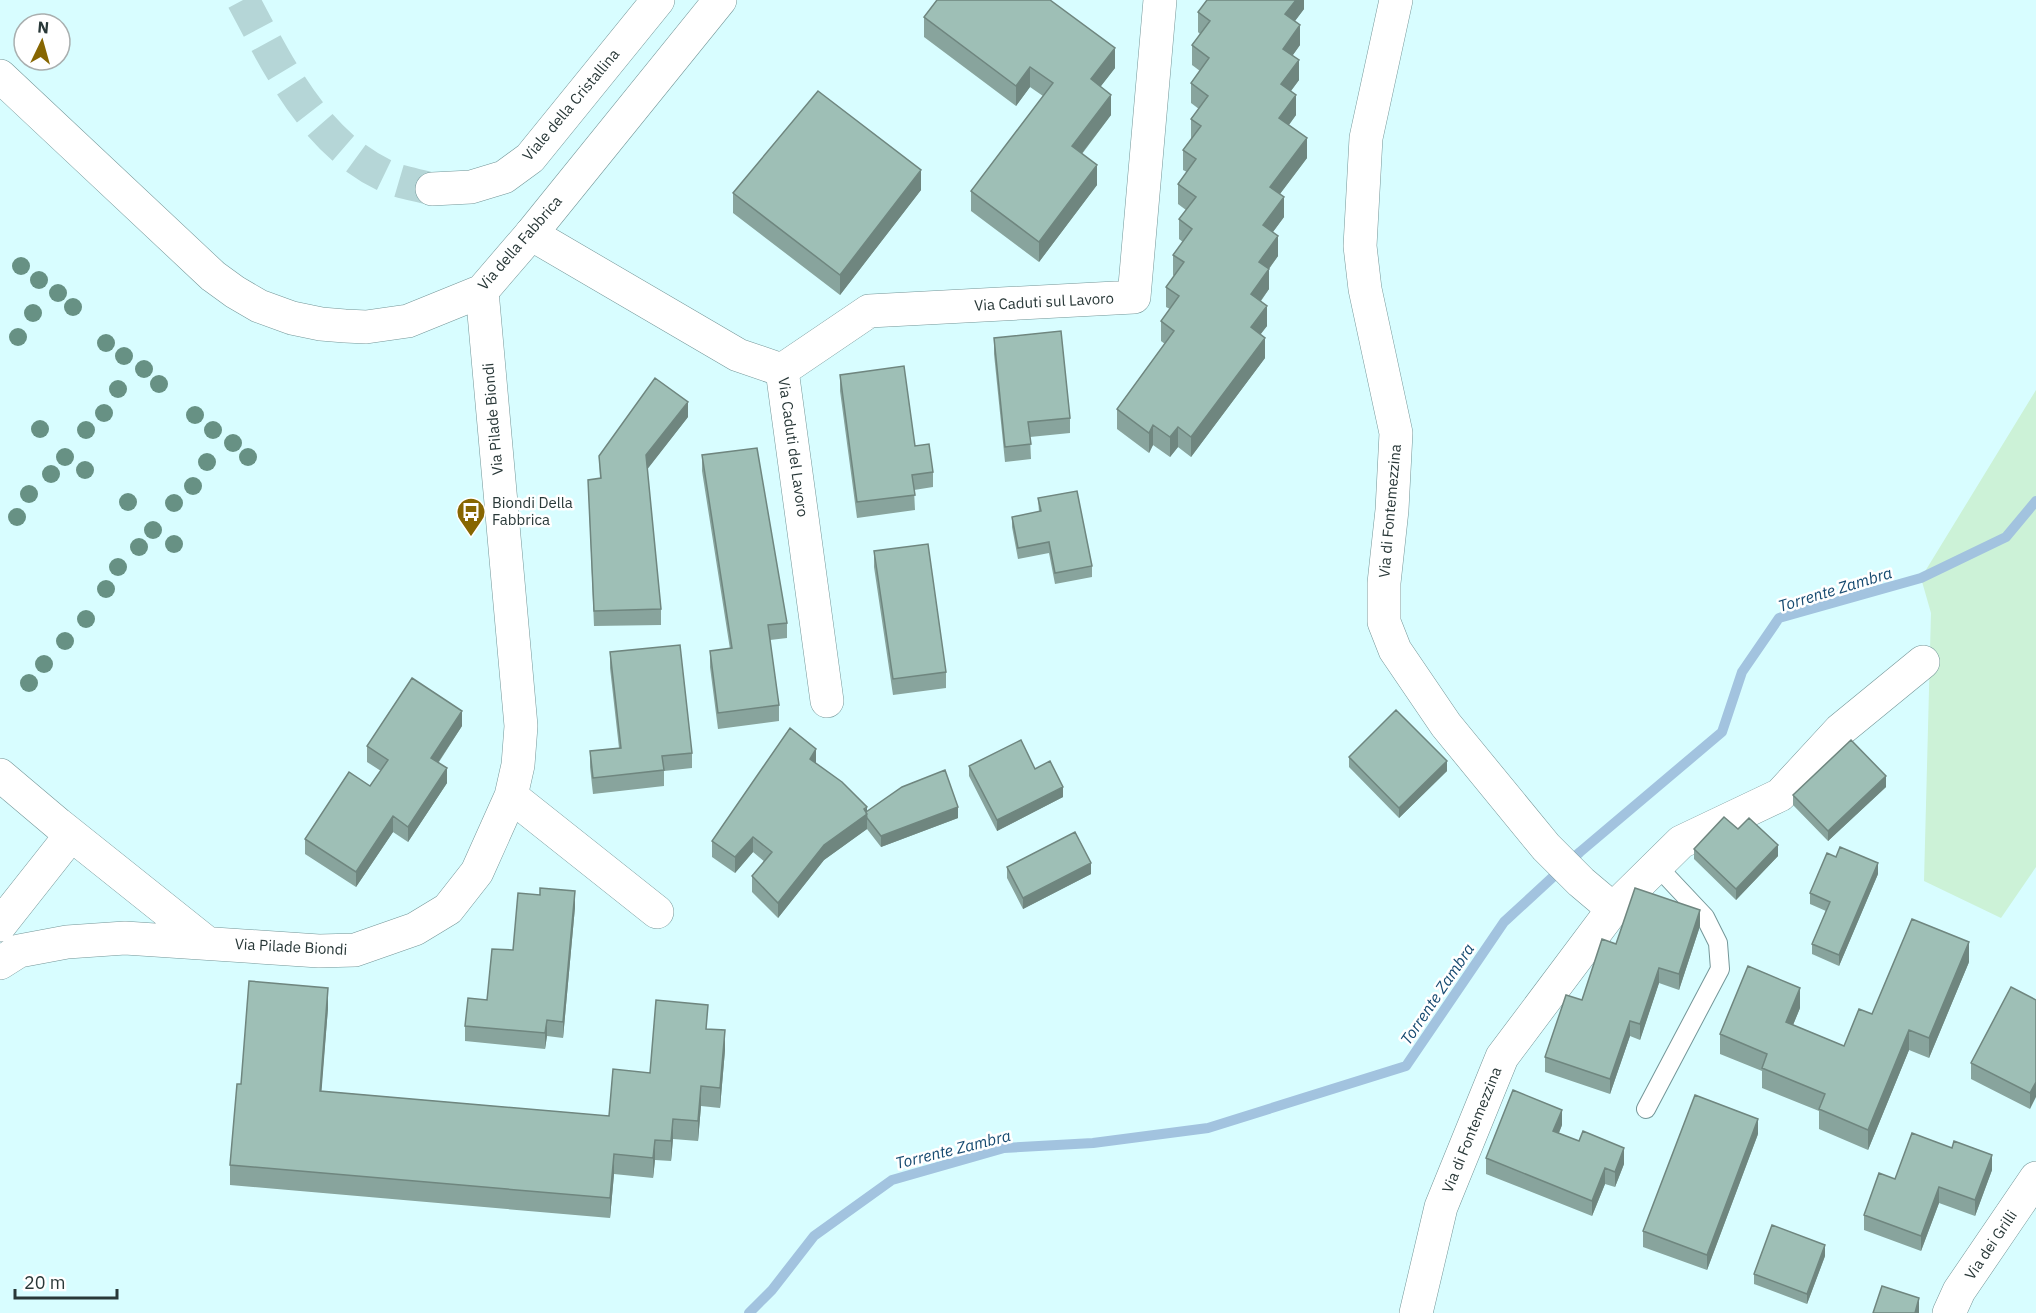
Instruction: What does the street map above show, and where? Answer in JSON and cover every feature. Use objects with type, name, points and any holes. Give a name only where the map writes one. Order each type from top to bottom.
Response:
[{"type":"street","name":"Viale della Cristallina","points":[[432,189],[471,187],[504,177],[530,158],[658,0]]},
{"type":"street","name":"Via della Fabbrica","points":[[0,76],[213,276],[235,292],[260,306],[292,318],[321,324],[366,327],[408,321],[482,291],[531,234],[720,0]]},
{"type":"street","name":"Via Caduti sul Lavoro","points":[[782,370],[869,311],[1134,297],[1160,0]]},
{"type":"street","name":"Via di Fontemezzina","points":[[1396,0],[1366,138],[1360,246],[1365,289],[1396,432],[1392,510],[1384,583],[1384,622],[1395,650],[1446,725],[1546,847],[1581,882],[1613,909]]},
{"type":"street","name":"Via Caduti del Lavoro","points":[[531,234],[738,355],[782,370],[827,701]]},
{"type":"street","name":"Via Pilade Biondi","points":[[1,959],[19,951],[67,942],[125,938],[319,951],[355,950],[415,929],[448,909],[477,872],[511,796],[518,765],[521,726],[482,291]]},
{"type":"street","name":"Via di Fontemezzina","points":[[1416,1313],[1441,1207],[1502,1058],[1613,909],[1681,842],[1780,795],[1840,730],[1923,662]]},
{"type":"street","points":[[0,775],[71,835],[207,943]]},
{"type":"street","points":[[511,796],[657,912]]},
{"type":"street","points":[[0,925],[71,835]]},
{"type":"street","name":"Via dei Grilli","points":[[1949,1313],[1959,1291],[2036,1178]]},
{"type":"lane","points":[[1646,1109],[1720,969],[1719,943],[1705,917],[1657,866]]},
{"type":"green space","points":[[2036,390],[2036,867],[2001,918],[1924,881],[1931,613],[1921,578]]},
{"type":"building","points":[[937,0],[1050,0],[1115,48],[1091,79],[1111,95],[1072,146],[1097,165],[1039,242],[971,191],[1053,83],[1030,67],[1016,86],[924,17]]},
{"type":"building","points":[[1207,0],[1296,0],[1285,14],[1300,25],[1283,49],[1299,60],[1281,84],[1296,95],[1279,118],[1307,138],[1270,187],[1284,197],[1263,225],[1278,236],[1259,262],[1269,269],[1251,294],[1267,306],[1251,327],[1265,338],[1191,437],[1178,427],[1170,437],[1153,425],[1149,433],[1117,409],[1174,331],[1161,321],[1179,296],[1166,287],[1184,262],[1173,255],[1192,229],[1179,219],[1196,197],[1178,184],[1196,159],[1183,150],[1201,126],[1191,119],[1208,96],[1191,83],[1209,58],[1192,45],[1210,21],[1198,12]]},
{"type":"building","points":[[818,91],[921,170],[840,275],[733,193]]},
{"type":"building","points":[[1061,331],[1070,418],[1028,422],[1031,444],[1005,447],[994,338]]},
{"type":"building","points":[[904,366],[915,446],[929,444],[933,472],[912,475],[915,495],[857,502],[840,375]]},
{"type":"building","points":[[655,378],[688,402],[646,455],[661,609],[594,611],[588,480],[601,478],[599,456]]},
{"type":"building","points":[[757,448],[787,623],[768,625],[779,705],[718,713],[710,651],[732,648],[702,455]]},
{"type":"building","points":[[1077,491],[1092,566],[1055,573],[1049,542],[1018,548],[1012,517],[1041,511],[1038,498]]},
{"type":"building","points":[[928,544],[946,672],[893,679],[874,551]]},
{"type":"building","points":[[680,645],[692,753],[662,756],[664,770],[593,778],[590,751],[621,748],[610,652]]},
{"type":"building","points":[[412,678],[462,711],[431,758],[447,768],[408,827],[393,816],[356,872],[305,839],[349,772],[370,786],[388,760],[367,746]]},
{"type":"building","points":[[1396,710],[1447,761],[1399,808],[1349,757]]},
{"type":"building","points":[[790,728],[816,749],[810,759],[842,782],[867,807],[864,809],[867,814],[824,845],[778,903],[752,876],[772,852],[753,837],[735,857],[712,841]]},
{"type":"building","points":[[1021,740],[1035,769],[1050,761],[1063,787],[997,820],[969,766]]},
{"type":"building","points":[[1851,740],[1886,776],[1828,831],[1793,795]]},
{"type":"building","points":[[945,770],[958,807],[881,836],[867,818],[866,812],[902,787]]},
{"type":"building","points":[[1724,817],[1738,829],[1749,818],[1778,845],[1736,889],[1694,849]]},
{"type":"building","points":[[1075,832],[1091,863],[1023,898],[1007,867]]},
{"type":"building","points":[[1840,847],[1878,863],[1839,955],[1812,944],[1830,902],[1810,893],[1827,853],[1836,857]]},
{"type":"building","points":[[540,888],[575,891],[563,1022],[547,1020],[545,1033],[465,1026],[468,998],[487,1000],[492,949],[513,950],[518,893],[540,895]]},
{"type":"building","points":[[1635,888],[1700,910],[1679,974],[1659,968],[1640,1024],[1630,1021],[1610,1079],[1545,1057],[1566,995],[1582,1000],[1602,939],[1616,944]]},
{"type":"building","points":[[1912,919],[1969,942],[1929,1038],[1909,1030],[1868,1130],[1819,1109],[1825,1094],[1762,1068],[1767,1054],[1720,1034],[1748,966],[1800,988],[1786,1022],[1844,1046],[1859,1009],[1872,1014]]},
{"type":"building","points":[[249,981],[328,988],[320,1091],[609,1116],[613,1069],[650,1073],[656,1000],[708,1005],[706,1029],[725,1030],[720,1088],[701,1086],[698,1121],[673,1119],[671,1141],[655,1140],[653,1158],[614,1154],[610,1198],[230,1165],[237,1084],[241,1084]]},
{"type":"building","points":[[2011,987],[2036,1000],[2036,1082],[2030,1093],[1971,1063]]},
{"type":"building","points":[[1513,1090],[1562,1110],[1553,1131],[1579,1141],[1583,1131],[1624,1148],[1615,1172],[1605,1168],[1592,1201],[1486,1158]]},
{"type":"building","points":[[1695,1095],[1758,1119],[1707,1255],[1643,1231]]},
{"type":"building","points":[[1912,1133],[1952,1148],[1954,1141],[1992,1155],[1975,1200],[1939,1187],[1921,1236],[1864,1215],[1879,1173],[1895,1179]]},
{"type":"building","points":[[1772,1225],[1825,1245],[1807,1294],[1754,1274]]},
{"type":"building","points":[[1882,1286],[1919,1298],[1915,1313],[1873,1313]]},
{"type":"waterway","name":"Torrente Zambra","points":[[749,1313],[772,1290],[814,1236],[892,1180],[1004,1148],[1093,1143],[1208,1128],[1406,1066],[1504,922],[1580,852],[1722,732],[1742,672],[1779,618],[1921,578],[2006,537],[2036,501]]},
{"type":"tunnel","points":[[243,0],[285,77],[320,124],[340,145],[362,163],[388,177],[432,189]]},
{"type":"place","name":"Biondi Della Fabbrica","points":[[471,538]]}]
